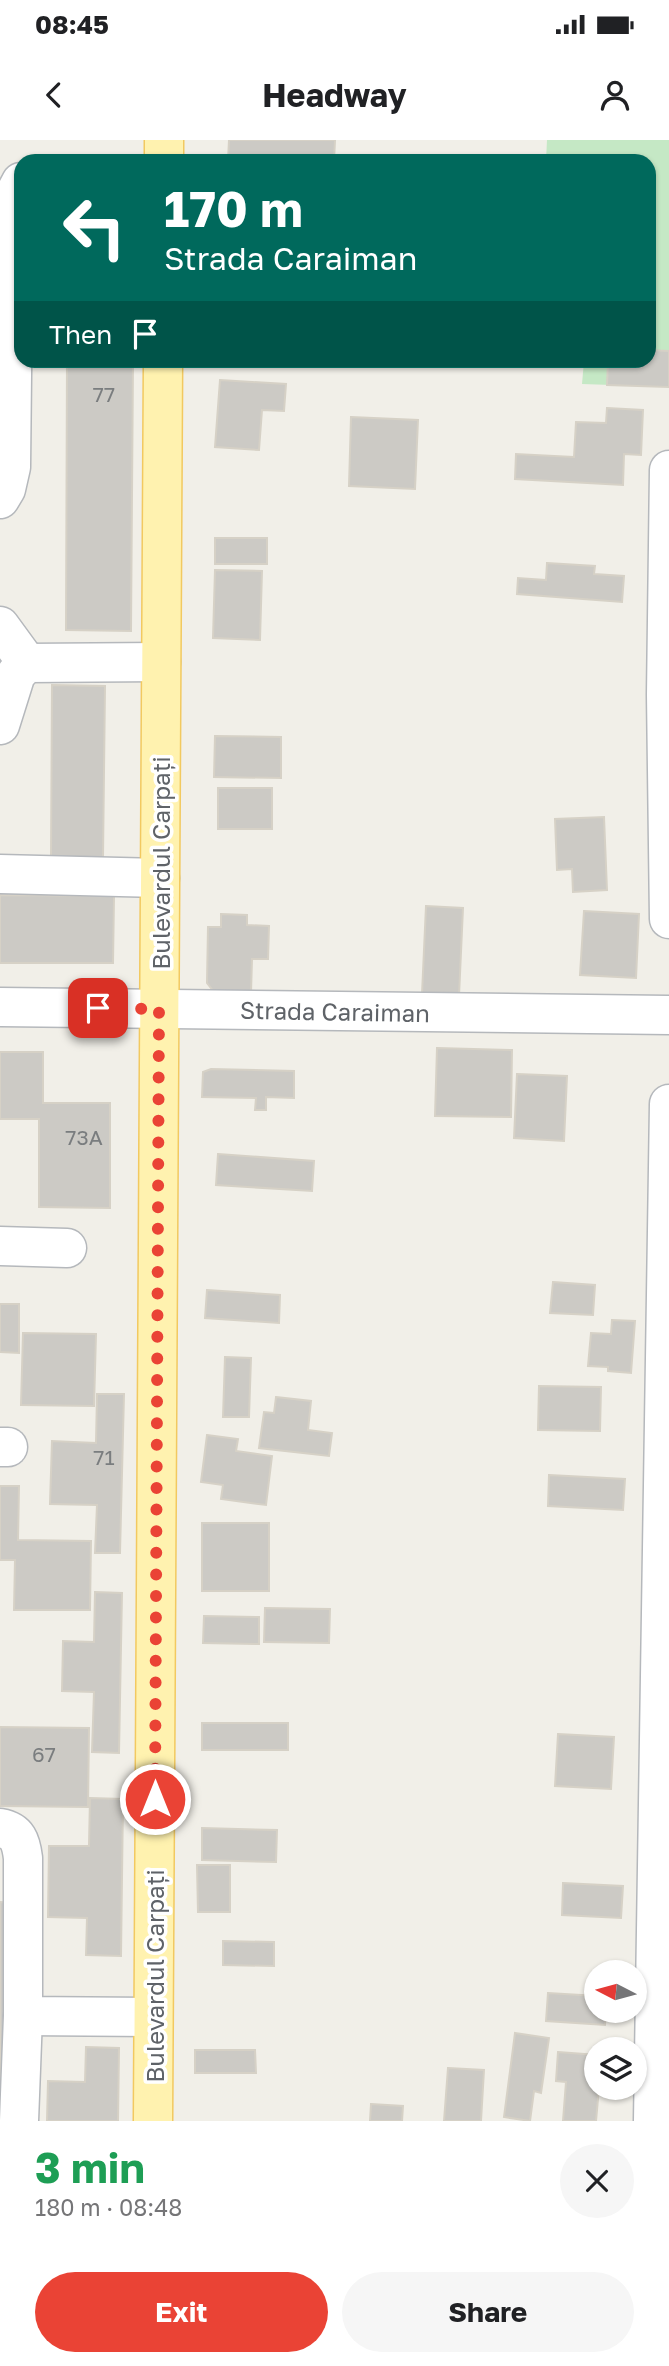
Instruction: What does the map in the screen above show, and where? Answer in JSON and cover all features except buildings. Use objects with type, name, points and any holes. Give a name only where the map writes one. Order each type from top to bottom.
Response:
[{"type":"main road","name":"Bulevardul Carpați","points":[[153,2121],[163,368]]},
{"type":"street","points":[[0,499],[6,489],[10,467],[14,195]]},
{"type":"street","points":[[669,470],[666,695],[669,919]]},
{"type":"street","points":[[0,626],[27,663]]},
{"type":"street","points":[[0,724],[16,674],[27,663],[161,662]]},
{"type":"street","points":[[0,874],[160,878]]},
{"type":"street","name":"Strada Caraiman","points":[[0,1007],[669,1015]]},
{"type":"street","points":[[653,2121],[669,1104]]},
{"type":"street","points":[[0,1246],[67,1248]]},
{"type":"street","points":[[0,1828],[10,1830],[21,1840],[23,1858],[23,2016],[19,2121]]},
{"type":"street","points":[[23,2016],[153,2017]]},
{"type":"green space","points":[[547,140],[669,140],[669,387],[582,384],[583,368],[656,368],[656,154],[546,154]]},
{"type":"route","points":[[98,1008],[159,1009],[155,1799]]}]
